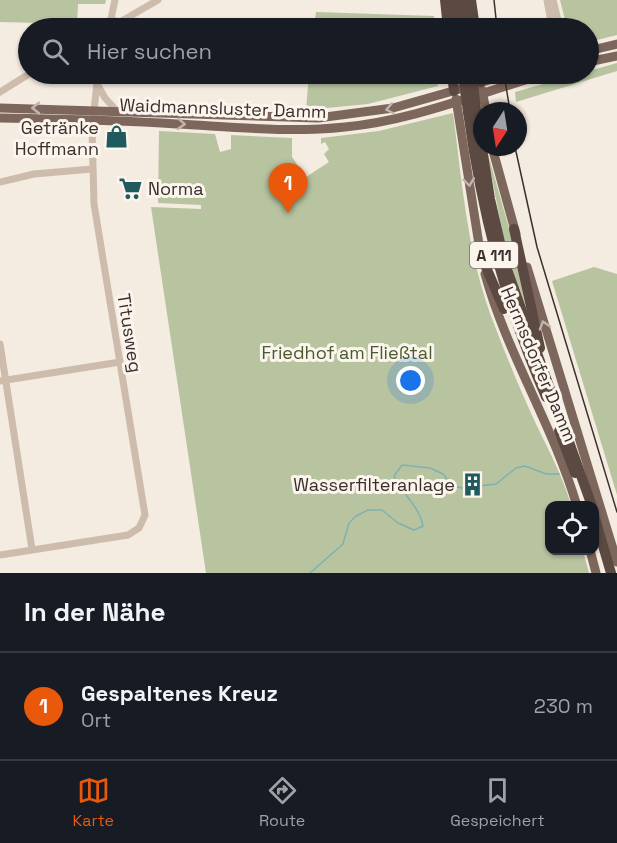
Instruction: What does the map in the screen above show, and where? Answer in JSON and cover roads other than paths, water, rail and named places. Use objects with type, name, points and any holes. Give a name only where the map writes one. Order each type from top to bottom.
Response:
[{"type":"highway","points":[[445,0],[447,18]]},
{"type":"highway","points":[[454,0],[457,18]]},
{"type":"highway","points":[[462,0],[465,18]]},
{"type":"highway","points":[[471,0],[474,18]]},
{"type":"highway","points":[[454,91],[458,84]]},
{"type":"highway","name":"A 111","points":[[467,84],[474,102]]},
{"type":"highway","name":"A 111","points":[[479,156],[480,193],[496,263],[513,315],[583,501]]},
{"type":"highway","name":"A 111","points":[[484,156],[490,200],[505,264],[523,320],[573,448],[590,501]]},
{"type":"highway","points":[[514,229],[539,344],[573,448]]},
{"type":"highway","points":[[479,251],[526,365],[543,391]]},
{"type":"highway","points":[[599,532],[611,573]]},
{"type":"highway","points":[[599,555],[604,573]]},
{"type":"main road","points":[[599,48],[617,44]]},
{"type":"main road","points":[[599,60],[617,56]]},
{"type":"main road","name":"Waidmannsluster Damm","points":[[0,108],[93,109],[318,118],[393,108],[454,91],[469,84]]},
{"type":"main road","points":[[480,102],[483,95],[482,84]]},
{"type":"main road","name":"Waidmannsluster Damm","points":[[0,118],[314,129],[377,123],[457,104],[516,84]]},
{"type":"main road","name":"Hermsdorfer Damm","points":[[454,91],[479,251],[501,324],[554,440],[575,501]]},
{"type":"main road","name":"Hermsdorfer Damm","points":[[494,156],[514,229],[617,562]]},
{"type":"main road","points":[[591,555],[596,573]]},
{"type":"street","points":[[111,18],[115,0]]},
{"type":"street","points":[[127,18],[158,0]]},
{"type":"street","points":[[547,0],[550,18]]},
{"type":"street","points":[[553,0],[558,18]]},
{"type":"street","points":[[0,92],[18,81]]},
{"type":"street","name":"Titusweg","points":[[32,549],[120,536],[139,528],[145,515],[94,204],[92,120],[96,84]]},
{"type":"street","points":[[97,84],[105,98],[117,110]]},
{"type":"street","points":[[0,182],[34,174],[92,169]]},
{"type":"street","points":[[0,344],[3,381],[32,549],[0,555]]},
{"type":"street","points":[[3,381],[120,362]]},
{"type":"waterway","points":[[310,573],[343,544],[349,523],[356,516],[368,510],[382,510],[398,523],[414,530],[423,526],[415,507],[394,476],[402,465],[430,468],[443,474],[453,486],[462,488],[496,484],[516,468],[525,466],[546,474],[559,474]]},
{"type":"tram line","points":[[494,0],[496,18]]},
{"type":"tram line","points":[[506,84],[509,102]]},
{"type":"tram line","points":[[517,156],[537,247],[617,512]]},
{"type":"place","name":"Getränke Hoffmann","points":[[117,137]]},
{"type":"place","name":"Norma","points":[[130,188]]},
{"type":"place","name":"Gespaltenes Kreuz","points":[[288,213]]},
{"type":"place","name":"Wasserfilteranlage","points":[[473,484]]},
{"type":"park label","name":"Friedhof am Fließtal","points":[[347,352]]}]
